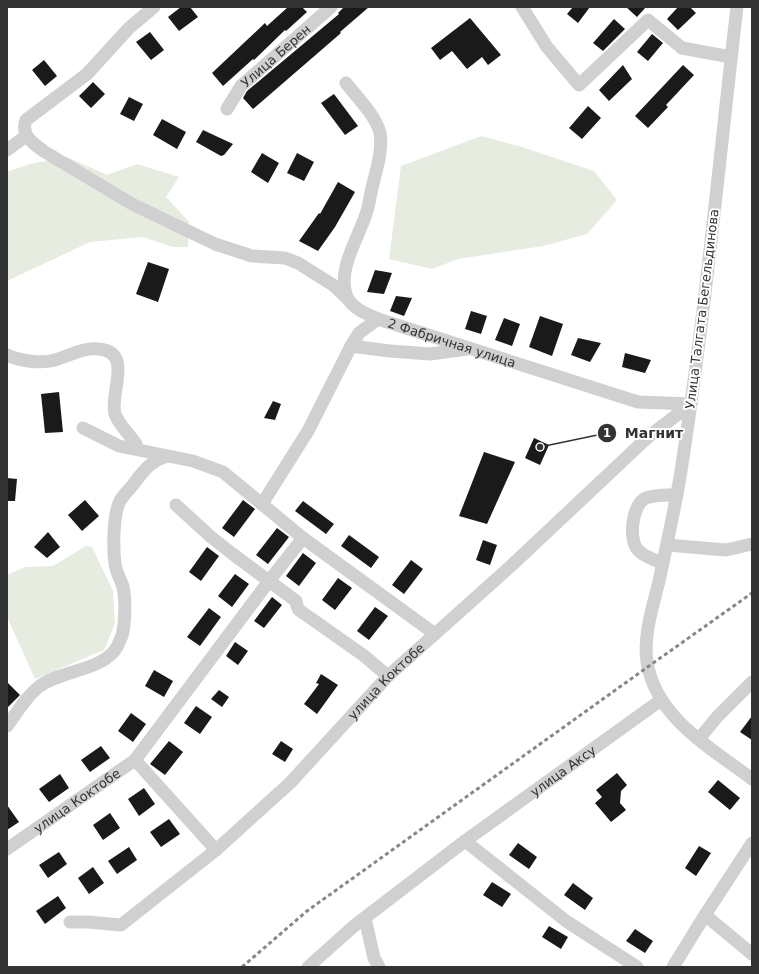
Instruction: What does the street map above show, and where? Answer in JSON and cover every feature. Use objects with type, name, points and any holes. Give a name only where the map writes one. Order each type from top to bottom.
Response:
[{"type":"street","points":[[154,7],[129,28],[87,74],[26,120],[24,125],[26,136],[32,143],[45,152],[132,204],[215,244],[252,256],[285,258],[298,263],[333,285],[354,306],[378,319]]},
{"type":"street","name":"Улица Берен","points":[[227,110],[240,86],[331,7]]},
{"type":"street","points":[[522,7],[547,47],[579,85],[648,20],[682,48],[731,57]]},
{"type":"street","name":"Улица Талгата Бегельдинова","points":[[737,7],[691,404],[677,495],[647,634],[647,662],[653,682],[672,715],[686,729],[752,779]]},
{"type":"street","points":[[346,83],[377,124],[380,135],[380,152],[366,214],[347,263],[344,278],[348,300]]},
{"type":"street","points":[[7,150],[26,136]]},
{"type":"street","name":"2 Фабричная улица","points":[[262,504],[308,431],[359,333],[378,319],[638,402],[691,404]]},
{"type":"street","points":[[351,346],[430,354],[470,348]]},
{"type":"street","points":[[7,355],[26,361],[53,360],[84,350],[99,349],[109,352],[116,358],[119,366],[114,400],[115,414],[136,444],[136,449]]},
{"type":"street","name":"улица Коктобе","points":[[70,922],[121,925],[216,850],[290,783],[388,676],[512,565],[648,437],[691,404]]},
{"type":"street","points":[[83,428],[119,446],[193,461],[223,472],[303,538],[435,634]]},
{"type":"street","points":[[7,726],[31,695],[40,686],[53,679],[99,663],[110,655],[117,647],[122,633],[126,599],[115,564],[115,525],[117,511],[120,501],[146,467],[154,461],[167,456]]},
{"type":"street","points":[[663,563],[644,555],[635,546],[632,538],[636,508],[640,502],[646,498],[677,495]]},
{"type":"street","points":[[176,505],[210,537],[296,601],[299,610],[388,676]]},
{"type":"street","name":"улица Коктобе","points":[[7,849],[135,760],[303,538]]},
{"type":"street","points":[[667,545],[726,550],[752,544]]},
{"type":"street","points":[[699,739],[717,717],[752,682]]},
{"type":"street","name":"улица Аксу","points":[[308,967],[365,918],[465,841],[662,700]]},
{"type":"street","points":[[135,760],[216,850]]},
{"type":"street","points":[[465,841],[566,921],[637,967]]},
{"type":"street","points":[[673,967],[705,914],[752,843]]},
{"type":"street","points":[[705,914],[752,954]]},
{"type":"street","points":[[365,918],[374,958],[378,967]]},
{"type":"shaded area","points":[[481,136],[522,147],[594,171],[617,200],[587,234],[543,246],[458,259],[432,269],[389,259],[401,166]]},
{"type":"shaded area","points":[[67,157],[107,175],[137,164],[179,177],[166,197],[189,222],[188,247],[173,247],[142,237],[90,242],[7,281],[7,172],[30,164]]},
{"type":"shaded area","points":[[86,546],[92,547],[113,591],[115,623],[104,650],[35,679],[7,617],[7,575],[25,567],[53,566]]},
{"type":"building","points":[[181,7],[190,7],[198,17],[179,31],[168,17]]},
{"type":"building","points":[[288,7],[302,7],[307,12],[223,86],[212,73],[265,23],[267,26]]},
{"type":"building","points":[[344,7],[369,7],[253,109],[243,98],[247,91],[339,14],[338,13]]},
{"type":"building","points":[[573,7],[590,7],[578,23],[567,14]]},
{"type":"building","points":[[626,7],[646,7],[637,17]]},
{"type":"building","points":[[678,7],[690,7],[696,13],[678,30],[667,19]]},
{"type":"building","points":[[470,18],[501,55],[488,65],[482,57],[467,69],[452,51],[440,60],[431,48]]},
{"type":"building","points":[[614,19],[625,29],[603,51],[593,43]]},
{"type":"building","points":[[150,32],[164,50],[151,60],[136,42]]},
{"type":"building","points":[[652,34],[663,43],[648,61],[637,52]]},
{"type":"building","points":[[44,60],[57,76],[45,86],[32,70]]},
{"type":"building","points":[[623,65],[632,79],[609,101],[599,90]]},
{"type":"building","points":[[683,65],[694,75],[666,105],[668,107],[648,128],[635,116]]},
{"type":"building","points":[[93,82],[105,94],[91,108],[79,96]]},
{"type":"building","points":[[334,94],[358,126],[345,135],[321,103]]},
{"type":"building","points":[[129,97],[143,104],[134,121],[120,114]]},
{"type":"building","points":[[588,106],[601,118],[582,139],[569,128]]},
{"type":"building","points":[[162,119],[186,132],[177,149],[153,135]]},
{"type":"building","points":[[203,130],[233,144],[224,155],[221,156],[196,142]]},
{"type":"building","points":[[262,153],[279,163],[268,183],[251,172]]},
{"type":"building","points":[[297,153],[314,162],[304,181],[287,173]]},
{"type":"building","points":[[338,182],[355,192],[335,227],[318,251],[299,241],[319,213],[320,214]]},
{"type":"building","points":[[148,262],[169,269],[158,302],[136,294]]},
{"type":"building","points":[[375,270],[392,273],[384,294],[367,292]]},
{"type":"building","points":[[396,296],[412,298],[404,316],[390,311]]},
{"type":"building","points":[[471,311],[487,316],[481,334],[465,329]]},
{"type":"building","points":[[540,316],[563,324],[552,356],[529,347]]},
{"type":"building","points":[[504,318],[520,324],[512,346],[495,340]]},
{"type":"building","points":[[578,338],[601,343],[590,362],[571,355]]},
{"type":"building","points":[[625,353],[651,360],[645,373],[622,367]]},
{"type":"building","points":[[59,392],[63,432],[45,433],[41,394]]},
{"type":"building","points":[[273,401],[281,404],[275,420],[264,418]]},
{"type":"building","points":[[534,438],[549,445],[540,465],[525,458]]},
{"type":"building","points":[[484,452],[515,462],[487,524],[459,516]]},
{"type":"building","points":[[7,478],[17,479],[15,501],[7,501]]},
{"type":"building","points":[[85,500],[99,516],[82,531],[68,515]]},
{"type":"building","points":[[243,500],[255,509],[234,537],[222,528]]},
{"type":"building","points":[[303,501],[334,524],[326,534],[295,511]]},
{"type":"building","points":[[277,528],[289,537],[268,564],[256,555]]},
{"type":"building","points":[[48,532],[60,547],[47,558],[34,547]]},
{"type":"building","points":[[349,535],[379,557],[371,568],[341,546]]},
{"type":"building","points":[[483,540],[497,545],[490,565],[476,560]]},
{"type":"building","points":[[207,547],[219,556],[201,581],[189,572]]},
{"type":"building","points":[[303,553],[316,563],[299,586],[286,576]]},
{"type":"building","points":[[411,560],[423,569],[404,594],[392,585]]},
{"type":"building","points":[[235,574],[249,584],[232,607],[218,596]]},
{"type":"building","points":[[338,578],[352,588],[335,610],[322,600]]},
{"type":"building","points":[[272,597],[282,605],[264,628],[254,621]]},
{"type":"building","points":[[375,607],[388,616],[369,640],[357,631]]},
{"type":"building","points":[[209,608],[221,617],[200,646],[187,637]]},
{"type":"building","points":[[235,642],[248,651],[238,665],[226,656]]},
{"type":"building","points":[[154,670],[173,681],[164,697],[145,686]]},
{"type":"building","points":[[321,674],[338,685],[317,714],[304,704],[319,684],[316,683]]},
{"type":"building","points":[[7,682],[20,695],[7,708]]},
{"type":"building","points":[[219,690],[229,697],[222,707],[211,699]]},
{"type":"building","points":[[196,706],[212,717],[200,734],[184,723]]},
{"type":"building","points":[[131,713],[146,724],[133,742],[118,731]]},
{"type":"building","points":[[752,716],[752,740],[740,732]]},
{"type":"building","points":[[169,741],[183,752],[165,775],[150,764]]},
{"type":"building","points":[[281,741],[293,749],[285,762],[272,754]]},
{"type":"building","points":[[101,746],[110,758],[90,772],[81,760]]},
{"type":"building","points":[[617,773],[627,785],[621,791],[620,803],[626,810],[611,822],[595,803],[602,797],[596,790]]},
{"type":"building","points":[[60,774],[69,788],[49,802],[39,789]]},
{"type":"building","points":[[718,780],[740,798],[730,810],[708,792]]},
{"type":"building","points":[[144,788],[155,804],[139,816],[128,799]]},
{"type":"building","points":[[7,805],[19,822],[7,830]]},
{"type":"building","points":[[110,813],[120,828],[103,840],[93,825]]},
{"type":"building","points":[[169,819],[180,834],[161,847],[150,832]]},
{"type":"building","points":[[518,843],[537,857],[529,869],[509,855]]},
{"type":"building","points":[[699,846],[711,853],[696,876],[685,868]]},
{"type":"building","points":[[129,847],[137,860],[117,874],[108,861]]},
{"type":"building","points":[[59,852],[67,864],[48,878],[39,865]]},
{"type":"building","points":[[93,867],[104,883],[89,894],[78,878]]},
{"type":"building","points":[[492,882],[511,894],[502,907],[483,895]]},
{"type":"building","points":[[573,883],[593,898],[585,910],[564,895]]},
{"type":"building","points":[[58,896],[66,908],[45,924],[36,911]]},
{"type":"building","points":[[549,926],[568,937],[561,949],[542,937]]},
{"type":"building","points":[[635,929],[653,941],[645,953],[626,941]]},
{"type":"railway","points":[[242,967],[307,911],[752,593]]},
{"type":"place","name":"Магнит","points":[[540,447]]}]
